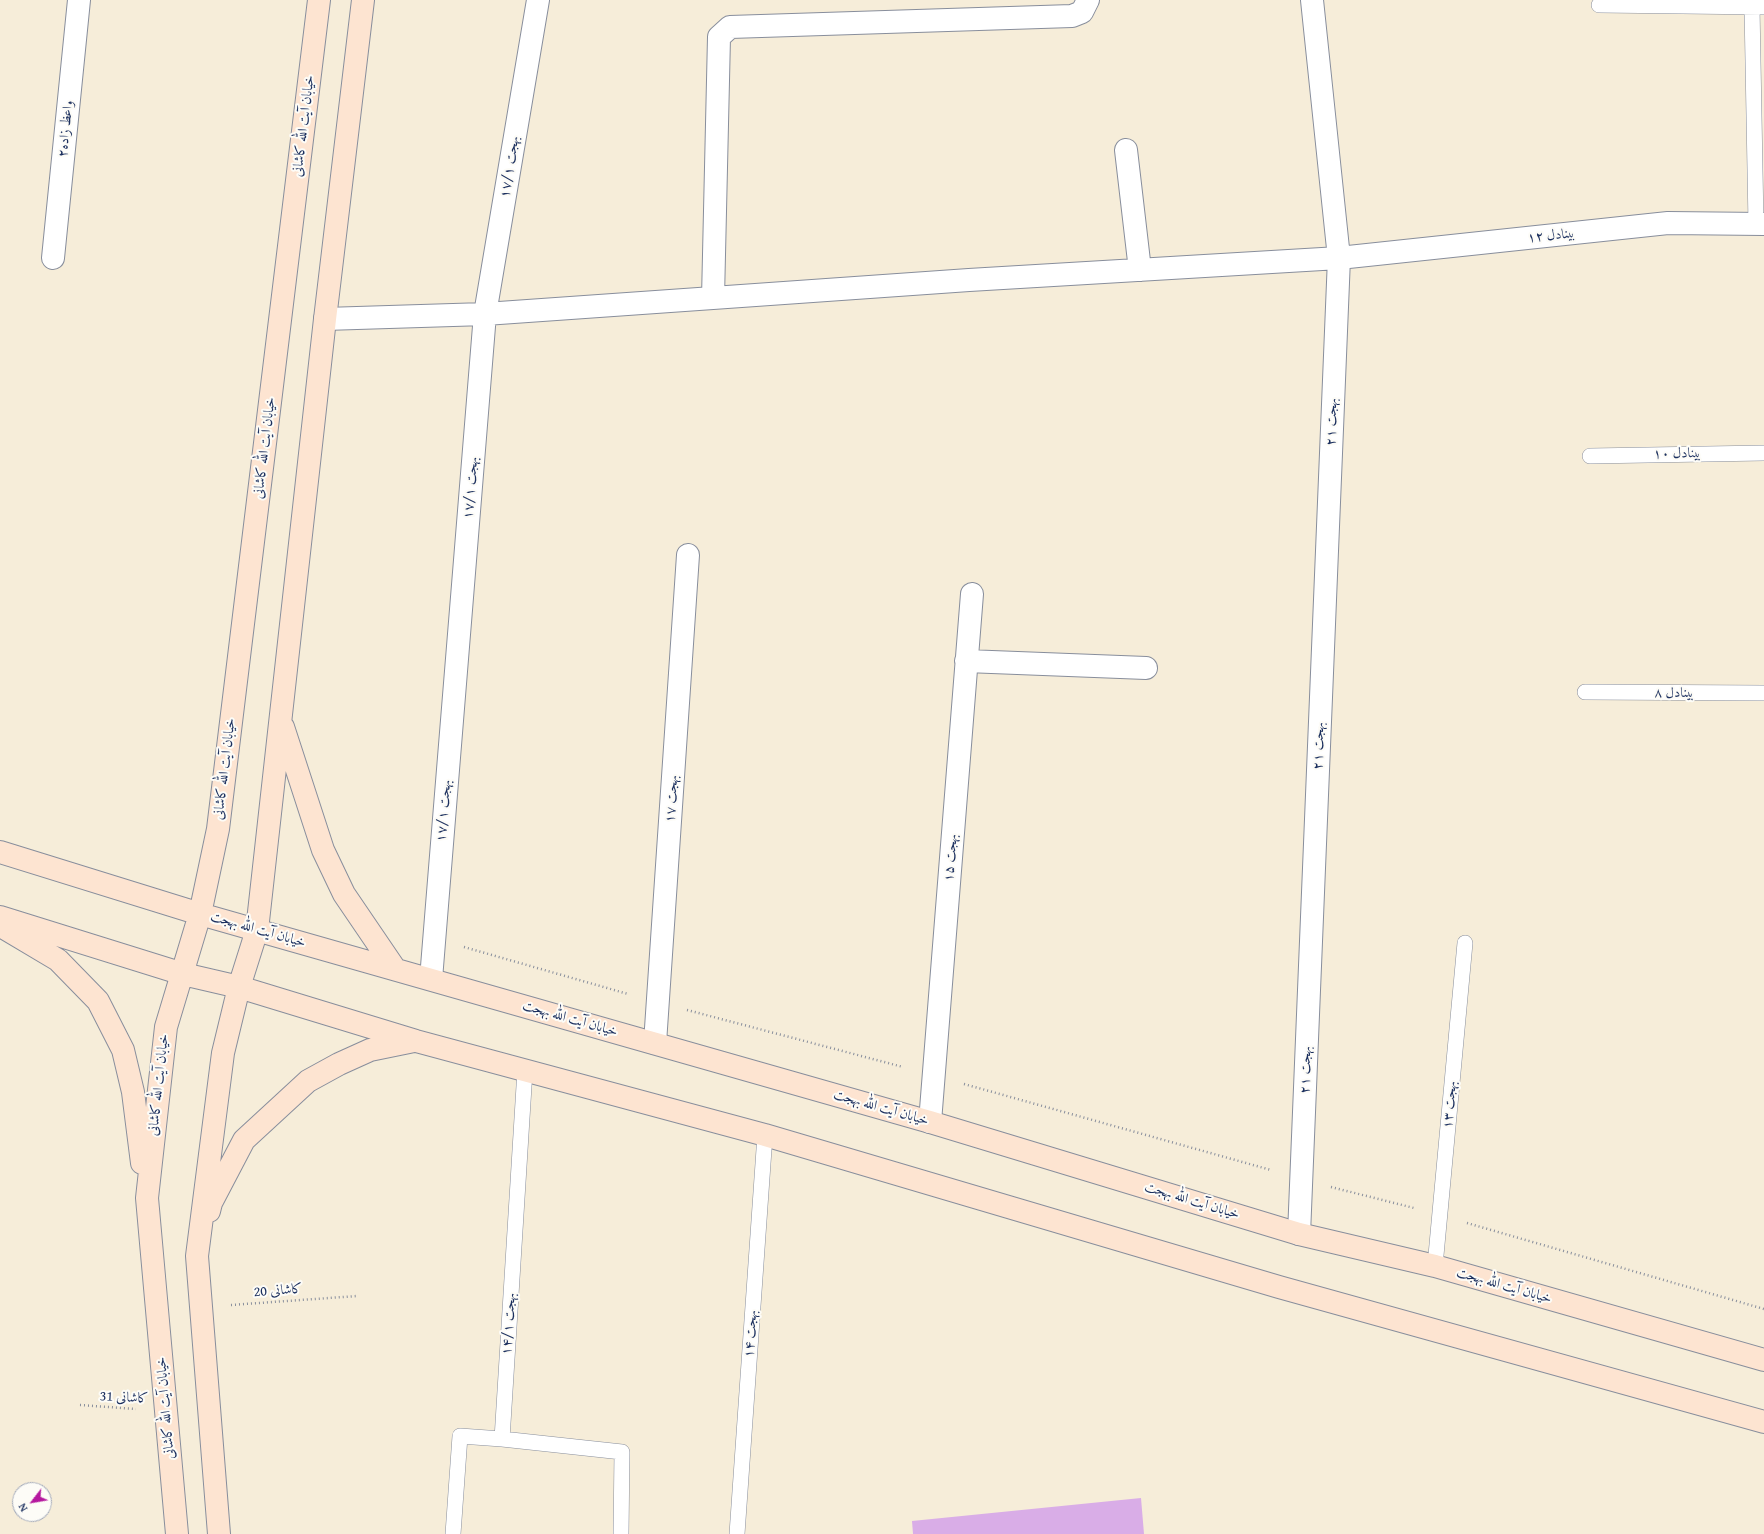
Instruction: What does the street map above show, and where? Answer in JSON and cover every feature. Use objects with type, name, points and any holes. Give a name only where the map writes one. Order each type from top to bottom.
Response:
[{"type":"main road","name":"خیابان آیت الله کاشانی","points":[[177,1534],[147,1198],[166,1027],[184,974],[200,914],[218,829],[319,0]]},
{"type":"main road","points":[[219,1534],[197,1256],[223,1053],[239,986],[257,930],[325,319],[363,0]]},
{"type":"main road","points":[[281,720],[323,850],[344,894],[394,969]]},
{"type":"main road","name":"خیابان آیت الله بهجت","points":[[0,852],[200,914],[930,1122],[1299,1234],[1435,1266],[1764,1360]]},
{"type":"main road","points":[[0,917],[184,974],[239,986],[416,1041],[765,1135],[1279,1288],[1764,1422]]},
{"type":"main road","points":[[0,926],[58,960],[98,1001],[123,1050],[133,1092],[147,1198]]},
{"type":"main road","points":[[197,1256],[211,1203],[244,1140],[308,1081],[339,1064],[370,1050],[416,1041]]},
{"type":"street","name":"واعظ زاده۲","points":[[53,258],[79,0]]},
{"type":"street","name":"بهجت ۱۷/۱","points":[[431,979],[485,314],[538,0]]},
{"type":"street","points":[[713,298],[719,36],[730,27],[1072,16],[1082,12],[1088,0]]},
{"type":"street","name":"بهجت ۲۱","points":[[1299,1234],[1339,258],[1312,0]]},
{"type":"street","points":[[1126,150],[1140,270]]},
{"type":"street","name":"بینادل ۱۲","points":[[325,319],[485,314],[1339,258],[1668,223],[1760,224]]},
{"type":"street","name":"بهجت ۱۷","points":[[656,1043],[688,555]]},
{"type":"street","name":"بهجت ۱۵","points":[[930,1122],[972,594]]},
{"type":"street","points":[[966,661],[1146,668]]},
{"type":"lane","points":[[1599,5],[1758,7],[1760,224]]},
{"type":"lane","name":"بینادل ۱۰","points":[[1590,456],[1764,453]]},
{"type":"lane","name":"بینادل ۸","points":[[1585,692],[1764,693]]},
{"type":"lane","name":"بهجت ۱۳","points":[[1435,1266],[1465,943]]},
{"type":"lane","name":"بهجت ۱۴/۱","points":[[502,1439],[525,1070]]},
{"type":"lane","name":"بهجت ۱۴","points":[[737,1534],[765,1135]]},
{"type":"lane","points":[[453,1534],[460,1436],[622,1452],[621,1534]]},
{"type":"path","points":[[434,939],[658,1002],[934,1075],[1301,1179],[1440,1215],[1764,1309]]},
{"type":"path","name":"کاشانی 20","points":[[201,1307],[357,1296]]},
{"type":"path","name":"کاشانی 31","points":[[80,1405],[167,1410]]},
{"type":"building","points":[[1141,1498],[1144,1534],[913,1534],[912,1521]]}]
